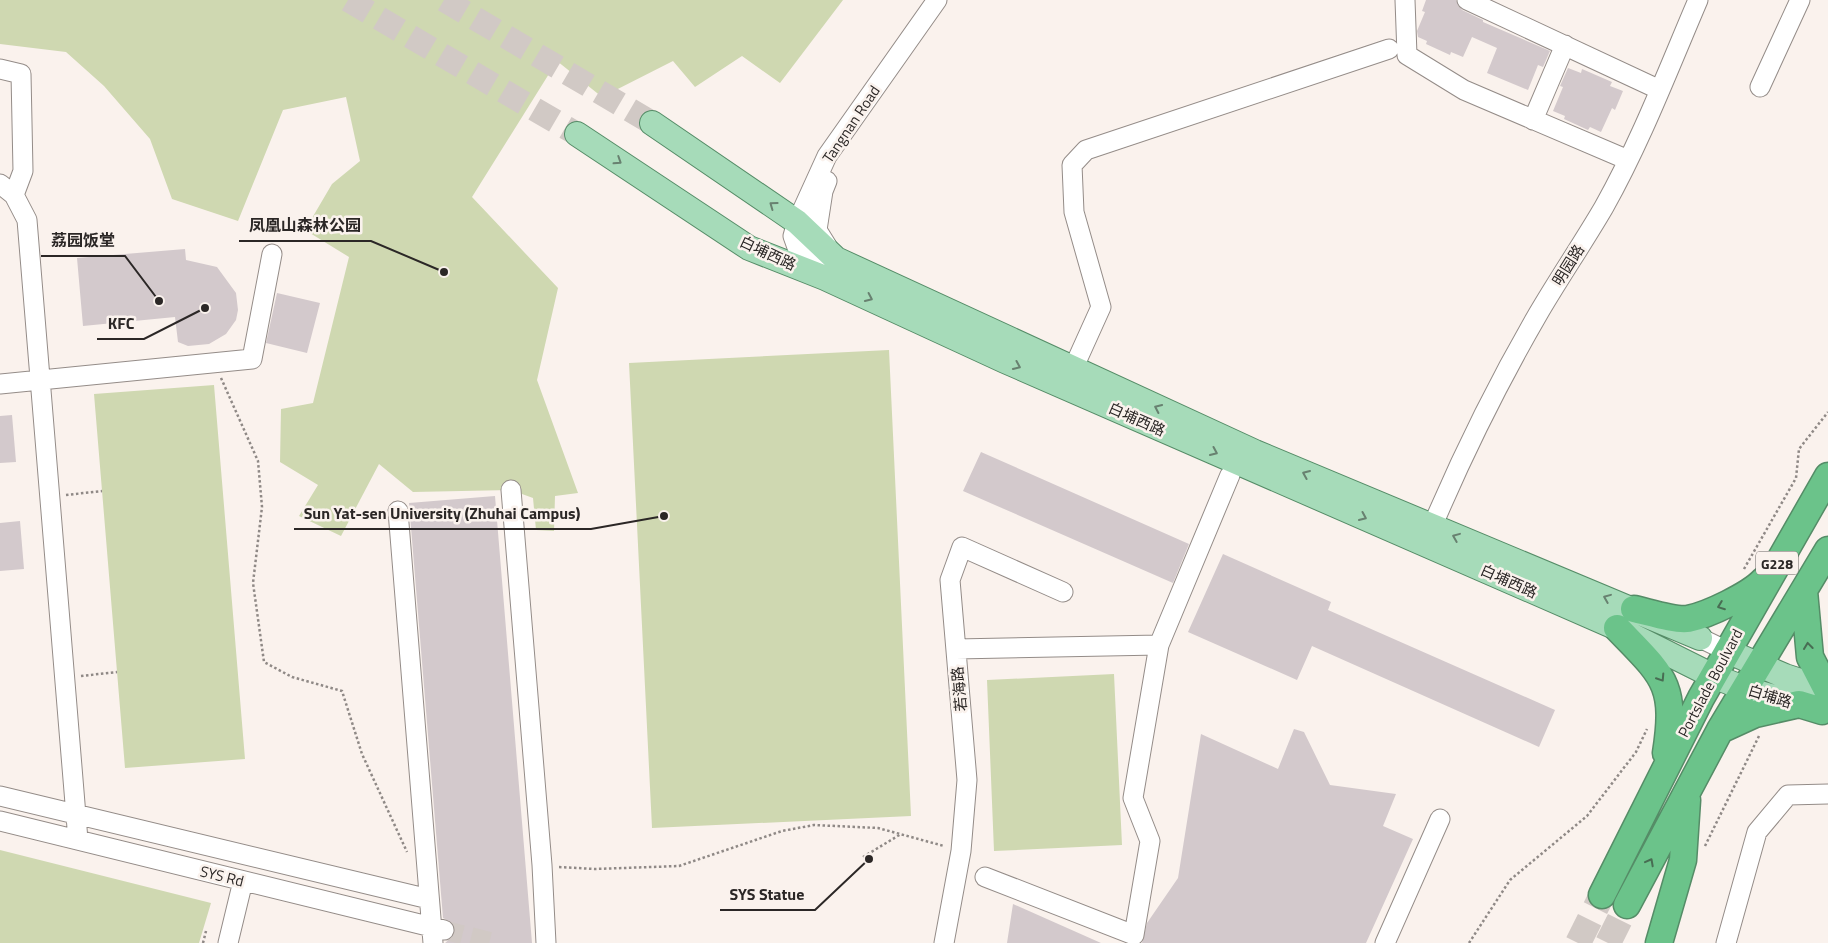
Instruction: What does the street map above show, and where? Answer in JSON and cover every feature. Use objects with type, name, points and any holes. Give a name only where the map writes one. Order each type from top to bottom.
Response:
[{"type":"highway","name":"Portslade Boulvard","points":[[1602,895],[1727,650],[1828,476]]},
{"type":"highway","points":[[1804,518],[1803,543],[1810,550],[1822,549],[1828,544]]},
{"type":"highway","name":"Portslade Boulvard","points":[[1627,905],[1720,730],[1828,550]]},
{"type":"highway","points":[[1634,609],[1687,619],[1727,604],[1757,587],[1774,569]]},
{"type":"highway","points":[[1720,730],[1755,714],[1799,704],[1826,701],[1810,657],[1804,591]]},
{"type":"highway","points":[[1617,628],[1648,661],[1663,680],[1668,691],[1671,723],[1663,773]]},
{"type":"highway","points":[[1659,943],[1683,860],[1688,790]]},
{"type":"main road","name":"白埔西路","points":[[652,123],[798,222],[831,269],[1005,361],[1617,628],[1713,676]]},
{"type":"main road","name":"白埔西路","points":[[577,134],[749,248],[831,269],[1073,369],[1255,452],[1700,638]]},
{"type":"main road","name":"白埔路","points":[[1727,650],[1785,676],[1826,701]]},
{"type":"main road","name":"白埔路","points":[[1713,676],[1746,689],[1826,701]]},
{"type":"street","name":"Tangnan Road","points":[[798,222],[827,156],[937,0]]},
{"type":"street","name":"Tangnan Road","points":[[831,269],[817,230],[822,191],[841,152],[950,0]]},
{"type":"street","points":[[1405,0],[1407,55],[1464,90],[1628,160]]},
{"type":"street","points":[[1467,0],[1660,90]]},
{"type":"street","name":"明园路","points":[[1432,527],[1453,477],[1500,381],[1539,312],[1604,207],[1628,160],[1698,0]]},
{"type":"street","points":[[1760,86],[1800,0]]},
{"type":"street","points":[[1534,120],[1565,46]]},
{"type":"street","points":[[1073,369],[1101,307],[1074,212],[1072,164],[1086,150],[1389,49]]},
{"type":"street","points":[[0,69],[21,74],[23,171],[7,190],[27,220],[78,840]]},
{"type":"street","points":[[0,384],[252,359],[272,254]]},
{"type":"street","points":[[985,877],[1134,935],[1150,841],[1133,798],[1159,645],[1230,475]]},
{"type":"street","points":[[511,490],[542,865],[546,943]]},
{"type":"street","points":[[398,511],[429,899],[436,933]]},
{"type":"street","name":"若海路","points":[[944,943],[961,851],[967,780],[950,580],[962,547],[1063,592]]},
{"type":"street","points":[[1700,638],[1727,650]]},
{"type":"street","points":[[956,649],[1159,645]]},
{"type":"street","points":[[1726,943],[1756,832],[1788,795],[1828,794]]},
{"type":"street","points":[[0,796],[429,899]]},
{"type":"street","points":[[1385,943],[1440,819]]},
{"type":"street","name":"SYS Rd","points":[[0,821],[243,881],[436,933]]},
{"type":"street","points":[[228,943],[243,881]]},
{"type":"path","points":[[214,363],[258,461],[262,507],[253,583],[264,662],[292,677],[342,690],[362,754],[408,854]]},
{"type":"path","points":[[1742,573],[1796,478],[1799,449],[1828,412]]},
{"type":"path","points":[[50,497],[102,492]]},
{"type":"path","points":[[65,678],[117,672]]},
{"type":"path","points":[[1469,943],[1510,880],[1587,816],[1636,752],[1649,725]]},
{"type":"path","points":[[542,865],[595,869],[679,866],[782,831],[814,825],[878,828],[902,833],[961,851]]},
{"type":"path","points":[[863,857],[902,833]]},
{"type":"path","points":[[203,943],[206,931]]},
{"type":"green space","points":[[0,0],[843,0],[780,83],[742,56],[695,87],[673,61],[602,97],[557,61],[472,197],[558,288],[537,380],[578,493],[555,496],[554,531],[536,530],[533,498],[511,490],[413,492],[379,464],[341,536],[299,516],[318,485],[280,462],[281,409],[313,403],[349,257],[305,230],[332,184],[360,161],[346,97],[283,110],[238,221],[172,199],[150,139],[104,86],[66,52],[0,44]]},
{"type":"green space","points":[[889,350],[911,816],[652,828],[629,363]]},
{"type":"green space","points":[[214,385],[245,759],[125,768],[94,394]]},
{"type":"green space","points":[[1114,674],[1122,845],[994,851],[987,680]]},
{"type":"green space","points":[[0,850],[211,903],[199,943],[0,943]]},
{"type":"building","points":[[1426,0],[1456,0],[1462,10],[1483,20],[1483,22],[1550,51],[1543,67],[1538,65],[1528,90],[1487,73],[1497,48],[1472,37],[1463,57],[1451,52],[1450,55],[1426,44],[1427,41],[1418,37],[1417,31],[1425,12],[1422,11]]},
{"type":"building","points":[[1568,68],[1581,73],[1582,69],[1612,82],[1610,86],[1623,91],[1615,110],[1612,108],[1601,132],[1590,127],[1588,130],[1564,119],[1565,116],[1553,111],[1563,87],[1560,86]]},
{"type":"building","points":[[185,249],[186,260],[217,267],[236,293],[238,310],[236,320],[226,334],[209,344],[188,346],[178,342],[175,317],[83,326],[77,258]]},
{"type":"building","points":[[277,293],[320,303],[307,353],[266,343]]},
{"type":"building","points":[[12,415],[16,462],[0,463],[0,416]]},
{"type":"building","points":[[981,452],[1189,544],[1173,583],[963,491]]},
{"type":"building","points":[[495,496],[532,943],[445,943],[452,937],[455,927],[451,922],[443,918],[409,503]]},
{"type":"building","points":[[20,521],[24,569],[0,571],[0,523]]},
{"type":"building","points":[[1223,554],[1331,602],[1328,610],[1555,710],[1539,747],[1312,646],[1297,680],[1188,632]]},
{"type":"building","points":[[1294,729],[1304,732],[1330,785],[1396,794],[1383,826],[1413,839],[1366,943],[1142,943],[1147,923],[1178,878],[1201,734],[1278,769]]},
{"type":"building","points":[[1013,904],[1101,943],[1007,943]]},
{"type":"tunnel","points":[[348,0],[577,134]]},
{"type":"tunnel","points":[[444,0],[652,123]]},
{"type":"tunnel","points":[[1578,943],[1602,895]]},
{"type":"tunnel","points":[[1608,943],[1627,905]]},
{"type":"tunnel","points":[[444,930],[496,943]]},
{"type":"place","name":"凤凰山森林公园","points":[[444,272]]},
{"type":"place","name":"荔园饭堂","points":[[159,301]]},
{"type":"place","name":"KFC","points":[[205,308]]},
{"type":"place","name":"Sun Yat-sen University (Zhuhai Campus)","points":[[664,516]]},
{"type":"place","name":"SYS Statue","points":[[869,859]]}]
